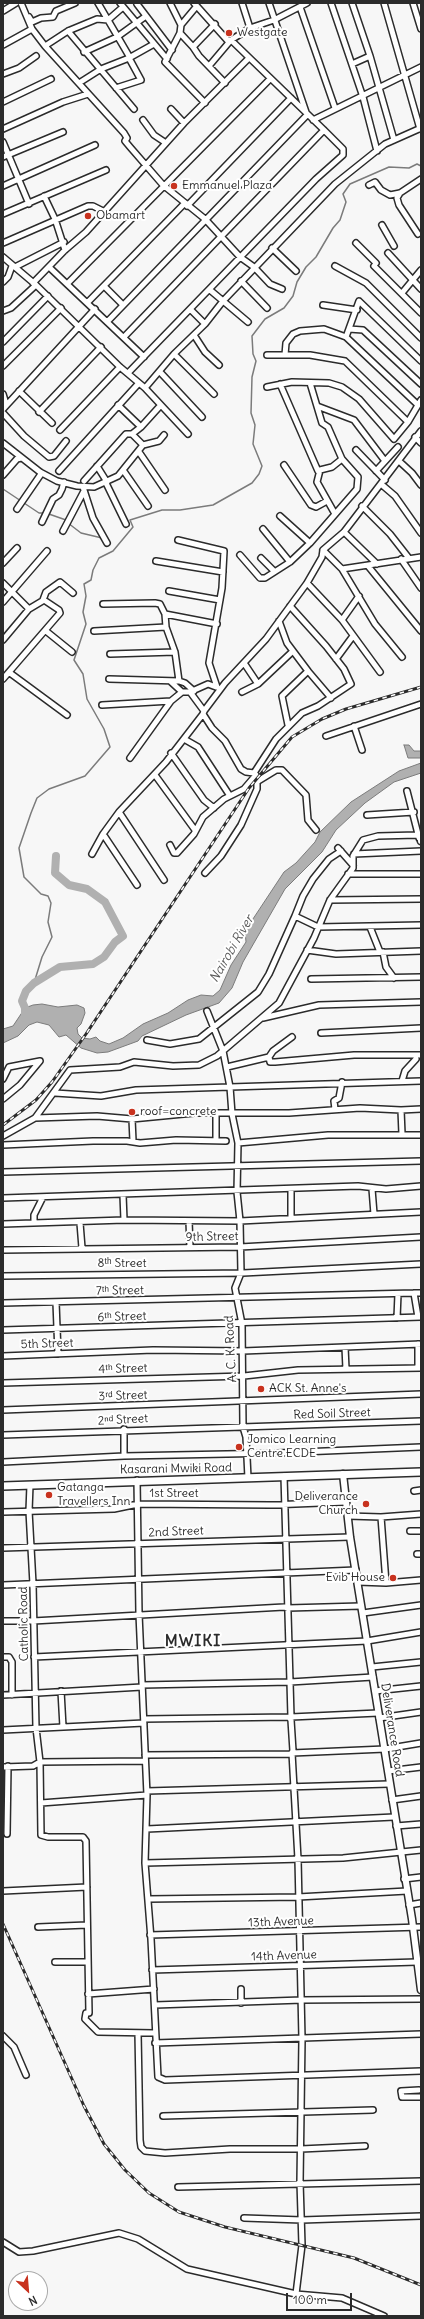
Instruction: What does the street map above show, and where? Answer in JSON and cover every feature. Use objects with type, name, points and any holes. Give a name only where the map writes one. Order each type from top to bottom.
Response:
[{"type":"main road","name":"Kasarani Mwiki Road","points":[[3,1486],[137,1480],[421,1472]]},
{"type":"street","points":[[3,11],[16,3]]},
{"type":"street","points":[[21,3],[32,29],[45,46],[124,133],[127,138],[125,141],[146,166],[186,205],[205,219],[240,257],[254,267],[270,284],[282,289]]},
{"type":"street","points":[[23,10],[32,22],[41,18],[53,17],[56,11],[75,3]]},
{"type":"street","points":[[98,3],[141,80],[116,88]]},
{"type":"street","points":[[170,3],[181,25]]},
{"type":"street","points":[[242,3],[250,28]]},
{"type":"street","points":[[269,3],[307,115]]},
{"type":"street","points":[[331,3],[364,97],[377,151]]},
{"type":"street","points":[[352,3],[380,88],[394,140]]},
{"type":"street","points":[[145,388],[174,354],[205,324],[223,301],[254,267],[335,184],[377,151],[394,140],[421,129],[384,3]]},
{"type":"street","points":[[413,3],[421,29]]},
{"type":"street","points":[[137,4],[172,50]]},
{"type":"street","points":[[108,20],[122,5],[167,59]]},
{"type":"street","points":[[128,373],[191,310],[316,179],[342,157],[343,149],[231,40],[228,41],[215,24],[195,5],[181,25],[180,33],[167,59],[166,65],[205,103]]},
{"type":"street","points":[[209,66],[231,40],[250,28],[274,20],[302,5],[335,108]]},
{"type":"street","points":[[84,52],[117,37],[137,24],[146,16]]},
{"type":"street","points":[[45,46],[68,31],[97,19],[108,20]]},
{"type":"street","points":[[193,46],[215,24]]},
{"type":"street","points":[[3,45],[32,29]]},
{"type":"street","points":[[68,31],[84,52],[134,109]]},
{"type":"street","points":[[180,33],[193,46],[194,51],[225,83]]},
{"type":"street","points":[[78,83],[100,70],[154,44]]},
{"type":"street","points":[[3,74],[19,68],[36,56]]},
{"type":"street","points":[[352,64],[370,56]]},
{"type":"street","points":[[3,311],[11,308],[65,250],[104,212],[184,123],[249,58]]},
{"type":"street","points":[[313,120],[335,108],[364,97],[421,67]]},
{"type":"street","points":[[3,102],[51,79]]},
{"type":"street","points":[[67,284],[163,184],[270,79]]},
{"type":"street","points":[[3,129],[63,102],[88,94]]},
{"type":"street","points":[[88,302],[291,98]]},
{"type":"street","points":[[171,109],[184,123]]},
{"type":"street","points":[[107,322],[307,115]]},
{"type":"street","points":[[143,120],[154,135],[166,143]]},
{"type":"street","points":[[124,337],[324,130]]},
{"type":"street","points":[[3,157],[63,132]]},
{"type":"street","points":[[3,142],[29,204]]},
{"type":"street","points":[[3,186],[95,145]]},
{"type":"street","points":[[3,214],[106,170]]},
{"type":"street","points":[[419,235],[399,205],[397,198],[400,193],[421,179]]},
{"type":"street","points":[[369,185],[375,182],[386,194],[400,193]]},
{"type":"street","points":[[44,196],[55,218],[64,242],[65,250]]},
{"type":"street","points":[[3,242],[55,218],[90,206],[104,212]]},
{"type":"street","points":[[382,225],[394,246]]},
{"type":"street","points":[[3,282],[8,277],[13,266],[64,242]]},
{"type":"street","points":[[356,244],[421,313]]},
{"type":"street","points":[[272,248],[296,271]]},
{"type":"street","points":[[388,253],[421,289]]},
{"type":"street","points":[[3,257],[48,296],[120,367],[145,388],[160,406],[188,434]]},
{"type":"street","points":[[335,266],[366,283],[421,338]]},
{"type":"street","points":[[49,267],[88,302],[144,357]]},
{"type":"street","points":[[402,293],[421,270]]},
{"type":"street","points":[[241,281],[268,308]]},
{"type":"street","points":[[104,286],[123,305]]},
{"type":"street","points":[[210,290],[248,322]]},
{"type":"street","points":[[3,342],[48,296]]},
{"type":"street","points":[[346,337],[353,314],[357,310],[359,301],[421,361]]},
{"type":"street","points":[[323,305],[357,310]]},
{"type":"street","points":[[3,366],[61,308]]},
{"type":"street","points":[[3,409],[95,309]]},
{"type":"street","points":[[191,310],[205,324]]},
{"type":"street","points":[[285,355],[285,347],[288,340],[300,331],[327,329],[346,337],[418,405]]},
{"type":"street","points":[[349,329],[363,330],[421,384]]},
{"type":"street","points":[[194,335],[206,352],[219,366]]},
{"type":"street","points":[[39,412],[101,347]]},
{"type":"street","points":[[174,354],[214,394]]},
{"type":"street","points":[[267,355],[310,355],[347,362],[408,422]]},
{"type":"street","points":[[60,430],[120,367]]},
{"type":"street","points":[[160,372],[202,417]]},
{"type":"street","points":[[267,387],[292,382],[329,383],[350,391],[359,399],[394,439],[398,447],[400,459],[421,485]]},
{"type":"street","points":[[59,471],[139,383]]},
{"type":"street","points":[[240,555],[260,578],[265,578],[290,562],[310,543],[358,485],[358,477],[342,459],[328,427],[322,423],[310,383]]},
{"type":"street","points":[[280,384],[318,471],[318,485],[335,514]]},
{"type":"street","points":[[19,391],[52,423]]},
{"type":"street","points":[[3,394],[6,404]]},
{"type":"street","points":[[394,439],[408,422],[421,400]]},
{"type":"street","points":[[118,405],[141,427]]},
{"type":"street","points":[[63,531],[84,486],[97,466],[126,434],[132,434],[141,427],[160,406]]},
{"type":"street","points":[[317,406],[354,420],[385,461]]},
{"type":"street","points":[[3,413],[24,436],[49,457],[54,456],[66,442]]},
{"type":"street","points":[[92,854],[103,834],[119,812],[155,775],[223,686],[279,621],[307,583],[322,557],[323,550],[344,532],[362,506],[383,482],[415,437],[421,431]]},
{"type":"street","points":[[132,434],[143,445]]},
{"type":"street","points":[[3,443],[40,472],[64,482],[96,487],[123,470],[139,452],[143,445],[159,441],[164,435]]},
{"type":"street","points":[[415,437],[421,443]]},
{"type":"street","points":[[376,471],[398,447]]},
{"type":"street","points":[[356,450],[376,471],[421,533]]},
{"type":"street","points":[[139,452],[165,490]]},
{"type":"street","points":[[3,475],[17,458],[21,458]]},
{"type":"street","points":[[318,471],[324,468],[332,467],[342,459]]},
{"type":"street","points":[[284,465],[311,505],[317,507],[327,500]]},
{"type":"street","points":[[97,466],[126,524]]},
{"type":"street","points":[[123,470],[148,506]]},
{"type":"street","points":[[17,509],[41,474],[40,472]]},
{"type":"street","points":[[42,522],[53,499],[59,495],[64,482]]},
{"type":"street","points":[[84,486],[93,518],[107,543]]},
{"type":"street","points":[[362,506],[390,534],[408,557]]},
{"type":"street","points":[[280,516],[310,543]]},
{"type":"street","points":[[263,529],[290,562]]},
{"type":"street","points":[[344,532],[377,564]]},
{"type":"street","points":[[178,540],[224,551],[217,624],[209,663],[216,688]]},
{"type":"street","points":[[3,563],[17,548]]},
{"type":"street","points":[[323,550],[342,569],[375,624],[402,656]]},
{"type":"street","points":[[3,602],[46,551]]},
{"type":"street","points":[[342,569],[368,566],[408,557],[421,556]]},
{"type":"street","points":[[261,558],[274,571]]},
{"type":"street","points":[[401,559],[421,588]]},
{"type":"street","points":[[156,562],[223,572]]},
{"type":"street","points":[[368,566],[421,631]]},
{"type":"street","points":[[3,640],[29,609],[43,600],[46,592],[60,582],[73,593]]},
{"type":"street","points":[[3,583],[29,609]]},
{"type":"street","points":[[307,583],[342,620],[380,672]]},
{"type":"street","points":[[169,591],[220,600]]},
{"type":"street","points":[[342,620],[359,596]]},
{"type":"street","points":[[3,679],[10,673],[60,613],[47,601],[43,600]]},
{"type":"street","points":[[103,604],[156,603],[163,608],[166,614],[166,627],[175,652],[178,681]]},
{"type":"street","points":[[170,845],[174,853],[177,853],[185,846],[203,817],[230,796],[244,789],[276,739],[288,725],[302,713],[331,698],[351,684],[336,659],[290,606]]},
{"type":"street","points":[[166,614],[217,624]]},
{"type":"street","points":[[279,621],[286,641],[308,671],[331,698]]},
{"type":"street","points":[[94,631],[166,627]]},
{"type":"street","points":[[46,631],[72,652]]},
{"type":"street","points":[[336,659],[353,636]]},
{"type":"street","points":[[242,692],[258,684],[293,651]]},
{"type":"street","points":[[110,654],[175,652]]},
{"type":"street","points":[[244,663],[258,684]]},
{"type":"street","points":[[288,725],[282,696],[308,671]]},
{"type":"street","points":[[10,673],[66,715]]},
{"type":"street","points":[[109,679],[170,680],[185,683],[192,691],[212,728],[225,741],[241,769],[255,774]]},
{"type":"street","points":[[170,680],[182,692]]},
{"type":"street","points":[[130,758],[171,701],[182,692],[192,691],[208,684],[216,688],[223,686]]},
{"type":"street","points":[[102,705],[171,701]]},
{"type":"street","points":[[326,736],[421,704]]},
{"type":"street","points":[[354,726],[362,750]]},
{"type":"street","points":[[184,739],[198,747],[211,764],[230,796]]},
{"type":"street","points":[[171,753],[204,800],[214,808]]},
{"type":"street","points":[[258,781],[276,770],[282,770],[306,795],[308,820],[316,830]]},
{"type":"street","points":[[205,873],[233,840],[255,794],[258,781],[255,774]]},
{"type":"street","points":[[155,775],[195,830]]},
{"type":"street","points":[[35,1118],[70,1070],[120,1068],[134,1062],[173,1066],[199,1065],[223,1051],[279,1004],[307,950],[330,900],[354,866],[354,854],[362,840],[368,837],[420,839],[414,812],[407,791]]},
{"type":"street","points":[[119,812],[164,880]]},
{"type":"street","points":[[367,815],[414,812]]},
{"type":"street","points":[[103,834],[137,885]]},
{"type":"street","points":[[147,1040],[181,1043],[198,1039],[214,1028],[258,992],[269,974],[295,913],[310,883],[339,850],[354,866]]},
{"type":"street","points":[[354,854],[421,851]]},
{"type":"street","points":[[348,874],[421,874]]},
{"type":"street","points":[[330,900],[421,899]]},
{"type":"street","points":[[295,916],[318,926],[370,927],[421,925]]},
{"type":"street","points":[[370,927],[382,952],[386,967],[394,978]]},
{"type":"street","points":[[307,950],[336,954],[421,951]]},
{"type":"street","points":[[311,979],[421,977]]},
{"type":"street","points":[[263,1018],[319,1005],[421,1002]]},
{"type":"street","name":"A. C. K. Road","points":[[207,1011],[223,1051],[227,1067],[232,1114],[238,1144],[237,1192],[240,1220],[241,1273],[236,1284],[242,1324],[244,1376],[243,1427],[246,1436],[248,1478]]},
{"type":"street","points":[[321,1033],[421,1028]]},
{"type":"street","points":[[227,1067],[269,1056],[273,1051],[292,1037]]},
{"type":"street","points":[[269,1056],[270,1062],[275,1062],[354,1055],[414,1057],[421,1055]]},
{"type":"street","points":[[414,1057],[421,1064]]},
{"type":"street","points":[[402,1081],[405,1071],[414,1057]]},
{"type":"street","points":[[3,1079],[9,1068],[40,1061],[20,1085],[3,1099]]},
{"type":"street","points":[[55,1092],[101,1096],[136,1090],[262,1085],[337,1085],[342,1082],[421,1081]]},
{"type":"street","points":[[334,1109],[334,1101],[339,1098],[342,1082]]},
{"type":"street","points":[[3,1136],[35,1118],[97,1116],[132,1118],[216,1113],[232,1114],[334,1109],[421,1109]]},
{"type":"street","points":[[401,1110],[402,1134]]},
{"type":"street","points":[[216,1113],[216,1140]]},
{"type":"street","points":[[132,1118],[133,1141]]},
{"type":"street","points":[[238,1144],[328,1135],[421,1135]]},
{"type":"street","points":[[3,1145],[226,1140]]},
{"type":"street","points":[[3,1172],[421,1161]]},
{"type":"street","points":[[3,1198],[237,1192],[358,1186],[372,1189],[421,1186]]},
{"type":"street","points":[[372,1189],[374,1214]]},
{"type":"street","points":[[291,1190],[291,1218]]},
{"type":"street","points":[[123,1195],[124,1220]]},
{"type":"street","points":[[34,1222],[34,1215],[43,1197]]},
{"type":"street","points":[[3,1224],[34,1222],[80,1223],[124,1220],[189,1222],[421,1212]]},
{"type":"street","points":[[189,1222],[190,1247]]},
{"type":"street","points":[[80,1223],[82,1248]]},
{"type":"street","name":"9th Street","points":[[3,1250],[240,1247],[421,1238]]},
{"type":"street","name":"8ᵗʰ Street","points":[[3,1276],[241,1273],[421,1264]]},
{"type":"street","name":"7ᵗʰ Street","points":[[3,1303],[421,1293]]},
{"type":"street","points":[[397,1318],[398,1294]]},
{"type":"street","points":[[414,1294],[419,1317]]},
{"type":"street","points":[[56,1302],[58,1354]]},
{"type":"street","name":"6ᵗʰ Street","points":[[3,1330],[242,1324],[419,1317]]},
{"type":"street","points":[[419,1344],[420,1368]]},
{"type":"street","name":"5th Street","points":[[3,1356],[91,1352],[243,1351],[419,1344]]},
{"type":"street","points":[[345,1347],[346,1369]]},
{"type":"street","name":"4ᵗʰ Street","points":[[3,1383],[244,1376],[298,1370],[420,1368]]},
{"type":"street","name":"3ʳᵈ Street","points":[[3,1410],[421,1394]]},
{"type":"street","name":"Red Soil Street","points":[[243,1427],[421,1420]]},
{"type":"street","name":"2ⁿᵈ Street","points":[[3,1435],[124,1429],[243,1427]]},
{"type":"street","points":[[124,1429],[124,1456]]},
{"type":"street","points":[[3,1462],[124,1456],[421,1447]]},
{"type":"street","name":"Deliverance Road","points":[[343,1474],[350,1537],[372,1667],[412,1929],[418,1953],[417,1962],[421,1990]]},
{"type":"street","points":[[284,1476],[293,1788],[298,1859],[302,2000],[302,2113],[300,2182],[302,2245],[296,2294]]},
{"type":"street","points":[[137,1480],[139,1614],[142,1651],[142,1686],[147,1793],[145,1863],[149,1899],[157,2074],[161,2079],[302,2076],[421,2071]]},
{"type":"street","name":"Catholic Road","points":[[30,1484],[29,1511],[33,1584],[36,1728],[40,1762],[41,1835],[84,1838],[87,1887]]},
{"type":"street","points":[[414,1490],[421,1490]]},
{"type":"street","name":"1st Street","points":[[3,1512],[114,1509],[138,1504],[270,1505],[284,1503],[346,1502]]},
{"type":"street","points":[[348,1516],[380,1517],[421,1514]]},
{"type":"street","points":[[380,1517],[386,1583]]},
{"type":"street","points":[[410,1531],[421,1531]]},
{"type":"street","name":"2nd Street","points":[[3,1548],[350,1537]]},
{"type":"street","points":[[3,1585],[356,1570]]},
{"type":"street","points":[[358,1582],[386,1583],[421,1580]]},
{"type":"street","points":[[363,1613],[421,1605]]},
{"type":"street","points":[[3,1621],[33,1621],[284,1606],[288,1608],[361,1606]]},
{"type":"street","points":[[34,1657],[367,1641],[421,1632]]},
{"type":"street","points":[[3,1658],[9,1657],[12,1662],[12,1695]]},
{"type":"street","points":[[372,1667],[421,1662]]},
{"type":"street","points":[[3,1695],[142,1686],[373,1678]]},
{"type":"street","points":[[375,1691],[421,1686]]},
{"type":"street","points":[[62,1691],[63,1727]]},
{"type":"street","points":[[3,1730],[216,1717],[291,1718],[379,1716],[421,1712]]},
{"type":"street","points":[[145,1755],[385,1750],[421,1743]]},
{"type":"street","points":[[7,1834],[5,1766],[33,1766],[40,1762],[145,1761]]},
{"type":"street","points":[[388,1771],[421,1767]]},
{"type":"street","points":[[41,1803],[147,1793],[389,1784]]},
{"type":"street","points":[[392,1800],[421,1796]]},
{"type":"street","points":[[147,1829],[394,1817]]},
{"type":"street","points":[[396,1826],[421,1824]]},
{"type":"street","points":[[145,1863],[342,1858],[421,1850]]},
{"type":"street","points":[[404,1879],[421,1876]]},
{"type":"street","points":[[3,1891],[87,1887],[88,1994],[90,2013],[86,2013],[85,2019],[95,2032],[154,2033]]},
{"type":"street","points":[[149,1899],[298,1897],[407,1892]]},
{"type":"street","points":[[409,1905],[421,1903]]},
{"type":"street","points":[[38,1927],[87,1925]]},
{"type":"street","name":"13th Avenue","points":[[150,1936],[412,1929],[421,1927]]},
{"type":"street","points":[[56,1962],[88,1962]]},
{"type":"street","name":"14th Avenue","points":[[152,1970],[417,1962]]},
{"type":"street","points":[[88,1994],[154,1989]]},
{"type":"street","points":[[240,1989],[241,2003]]},
{"type":"street","points":[[155,2005],[302,2000],[421,1999]]},
{"type":"street","points":[[138,2033],[140,2140],[141,2147],[145,2151],[165,2153],[230,2149],[301,2149],[365,2146]]},
{"type":"street","points":[[155,2043],[421,2034]]},
{"type":"street","points":[[3,2036],[14,2047],[26,2075]]},
{"type":"street","points":[[419,2090],[401,2091],[402,2097],[421,2097]]},
{"type":"street","points":[[163,2116],[373,2110]]},
{"type":"street","points":[[178,2187],[300,2182],[421,2180]]},
{"type":"street","points":[[244,2218],[302,2220],[421,2216]]},
{"type":"street","points":[[3,2242],[19,2252],[26,2252],[119,2233],[138,2239],[187,2269],[296,2294],[342,2298],[384,2316]]},
{"type":"shaded area","points":[[404,745],[409,745],[414,751],[421,751],[421,758],[408,758]]},
{"type":"shaded area","points":[[421,763],[421,773],[394,782],[365,803],[336,830],[322,852],[285,889],[243,962],[232,988],[219,1003],[186,1015],[142,1036],[138,1041],[108,1052],[97,1053],[81,1048],[66,1035],[59,1037],[49,1025],[37,1022],[29,1025],[18,1036],[3,1043],[3,1029],[13,1026],[25,1008],[33,1005],[42,1004],[58,1007],[77,1005],[84,1008],[85,1013],[81,1024],[77,1028],[78,1034],[82,1038],[90,1039],[96,1037],[100,1041],[109,1044],[123,1038],[143,1024],[168,1013],[188,1000],[201,995],[213,996],[220,990],[231,965],[246,942],[245,931],[284,872],[296,863],[315,842],[320,832],[351,802],[399,771]]},
{"type":"waterway","points":[[34,983],[42,957],[52,937],[48,922],[51,903],[48,896],[41,894],[24,877],[19,848],[37,798],[49,789],[85,776],[110,747],[104,729],[87,699],[83,674],[74,660],[86,624],[83,612],[86,596],[84,584],[91,580],[93,570],[99,558],[113,551],[133,527],[130,520],[162,510],[180,510],[213,505],[252,483],[259,474],[262,466],[253,444],[255,425],[251,413],[252,377],[256,361],[253,354],[252,336],[265,319],[284,308],[293,296],[297,282],[306,267],[316,257],[333,228],[340,220],[346,202],[343,194],[350,184],[389,167],[409,168],[417,164],[421,166]]},
{"type":"waterway","points":[[3,489],[39,513],[46,513],[66,520]]},
{"type":"waterway","points":[[68,523],[81,533],[102,538]]},
{"type":"waterway","points":[[25,1018],[25,1008],[22,1001],[26,991],[34,983],[60,967],[93,964],[104,957],[115,942],[123,936],[105,902],[87,889],[69,885],[55,873],[56,856]]},
{"type":"railway","points":[[3,1125],[36,1100],[52,1082],[86,1034],[249,788],[292,737],[322,719],[346,709],[421,687]]},
{"type":"railway","points":[[3,1924],[84,2106],[104,2144],[125,2170],[149,2193],[179,2212],[225,2227],[354,2258],[421,2285]]},
{"type":"place","name":"Westgate","points":[[229,33]]},
{"type":"place","name":"Emmanuel Plaza","points":[[174,186]]},
{"type":"place","name":"Obamart","points":[[88,216]]},
{"type":"place","name":"roof=concrete","points":[[132,1112]]},
{"type":"place","name":"ACK St. Anne's","points":[[261,1389]]},
{"type":"place","name":"Jomico Learning Centre ECDE","points":[[239,1447]]},
{"type":"place","name":"Gatanga Travellers Inn","points":[[49,1495]]},
{"type":"place","name":"Deliverance Church","points":[[366,1504]]},
{"type":"place","name":"Evib House","points":[[393,1578]]},
{"type":"district","name":"MWIKI","points":[[193,1641]]},
{"type":"water label","name":"Nairobi River","points":[[232,949]]}]
